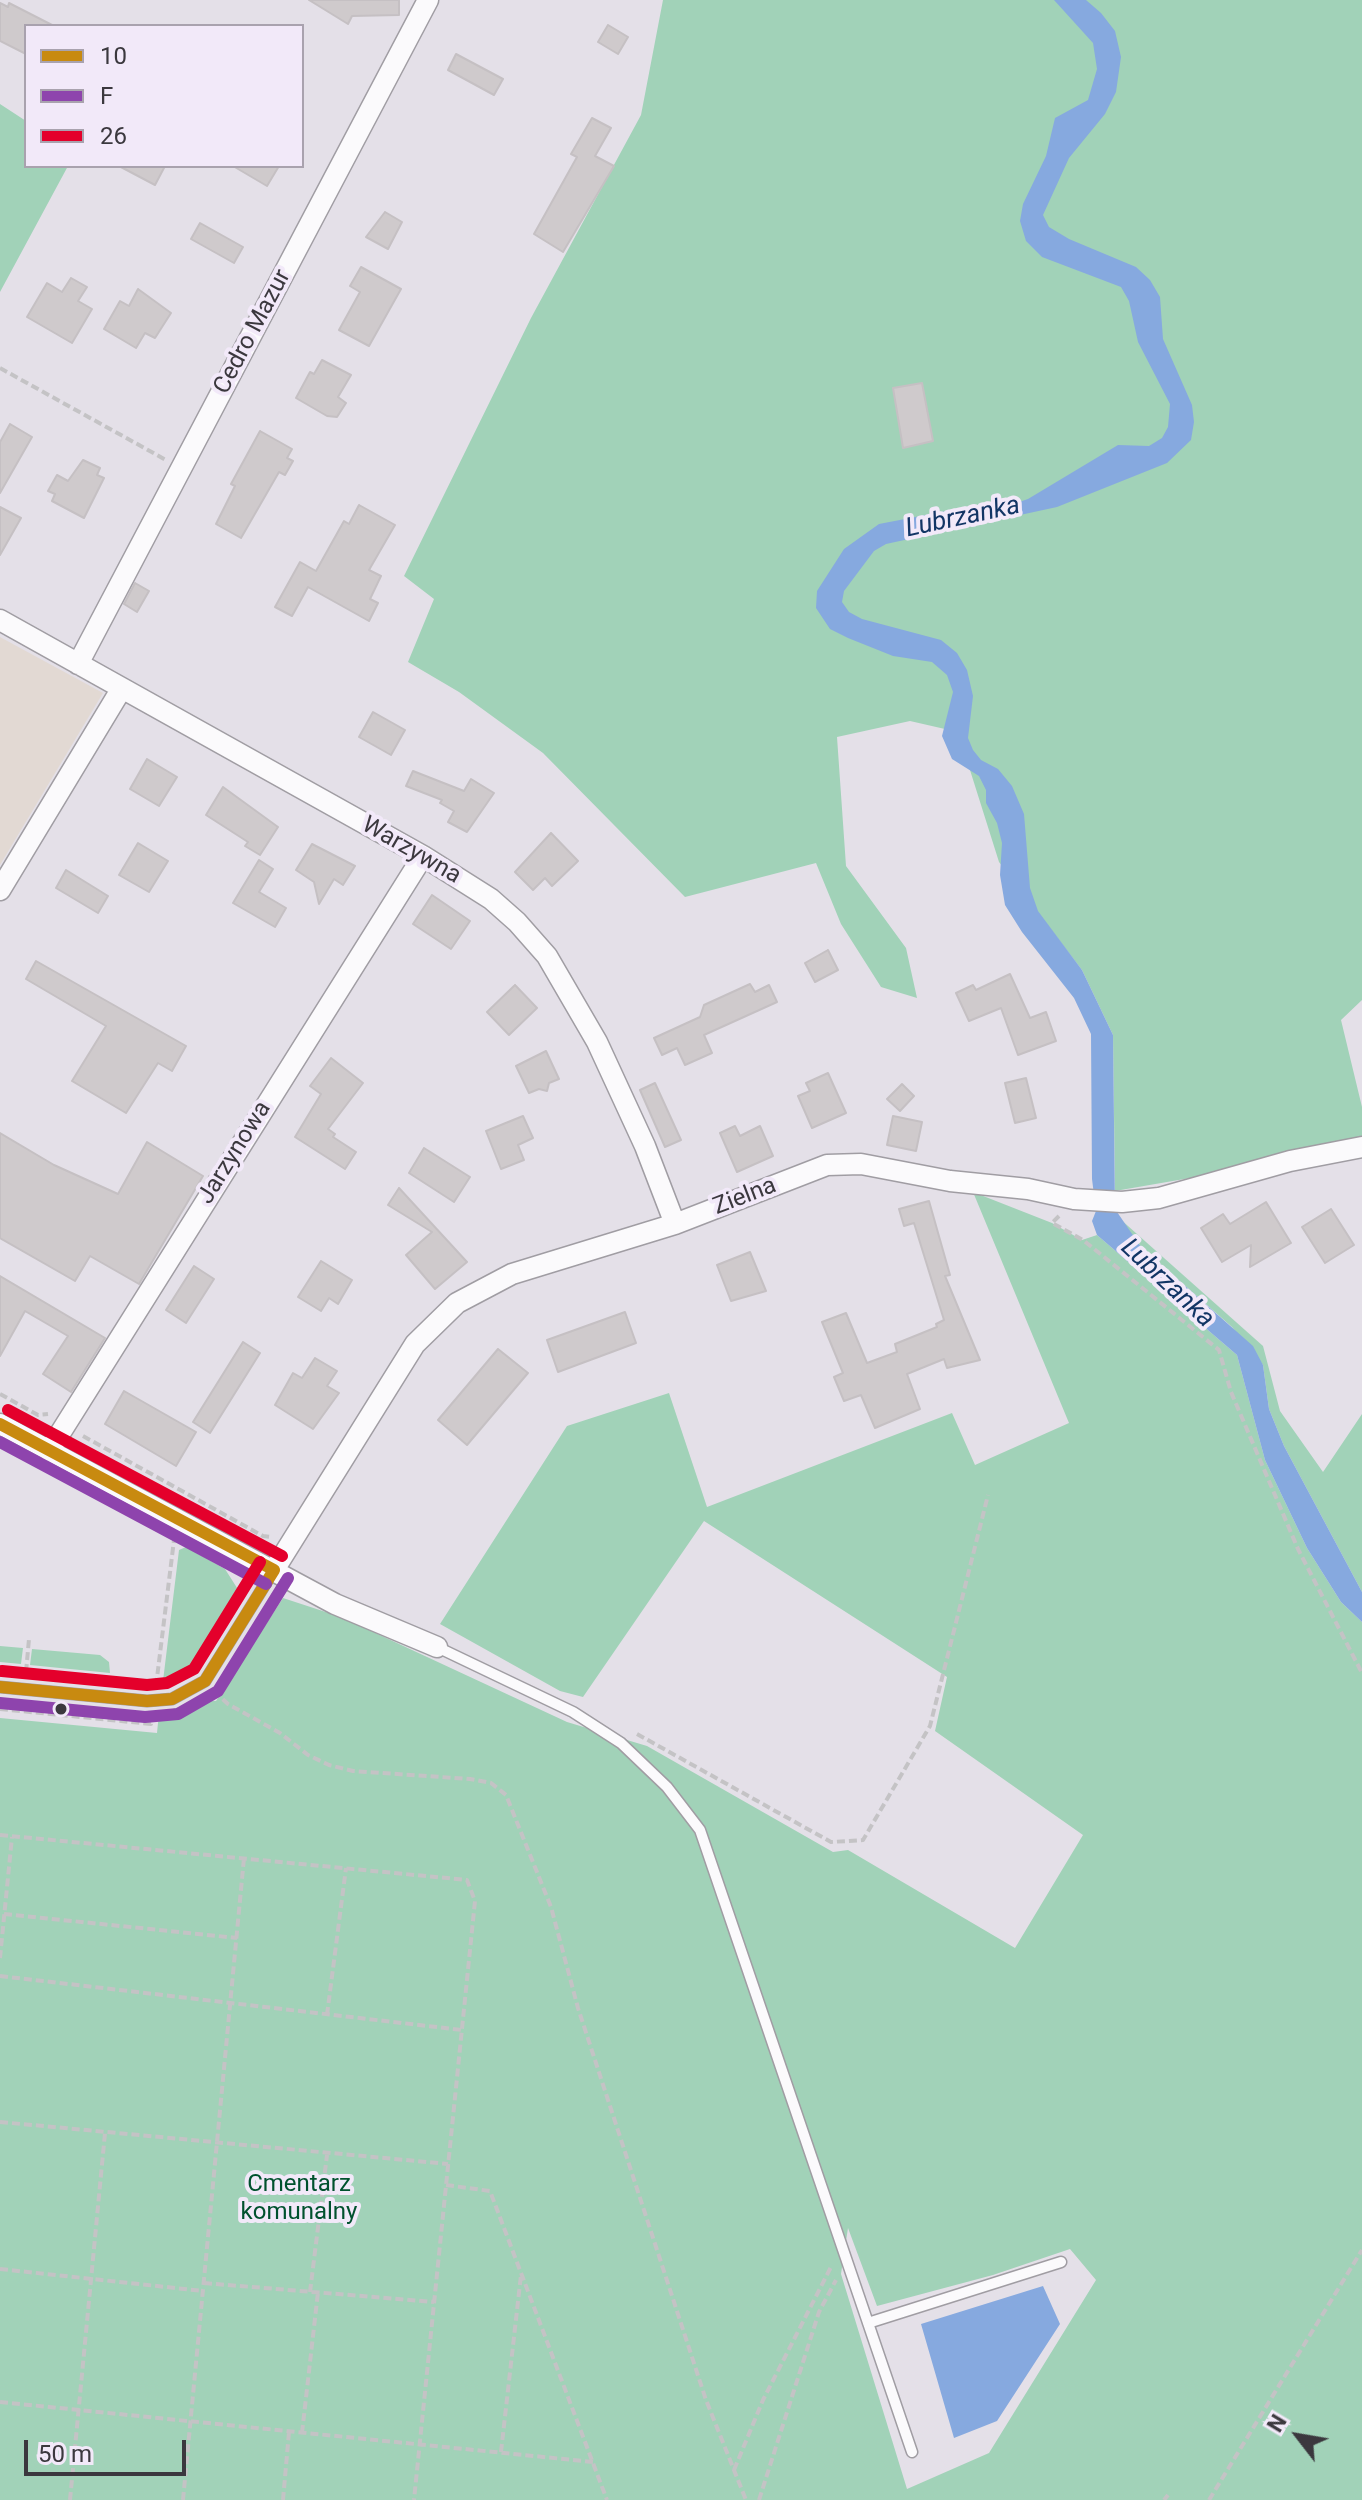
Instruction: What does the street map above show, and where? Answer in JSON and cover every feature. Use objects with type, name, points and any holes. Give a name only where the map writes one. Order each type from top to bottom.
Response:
[{"type":"street","name":"Cedro Mazur","points":[[78,664],[428,0]]},
{"type":"street","name":"Warzywna","points":[[0,620],[423,856],[491,899],[547,956],[597,1042],[645,1146],[675,1224]]},
{"type":"street","points":[[0,890],[122,688]]},
{"type":"street","name":"Jarzynowa","points":[[49,1451],[70,1413],[423,856]]},
{"type":"street","name":"Zielna","points":[[274,1570],[298,1537],[415,1344],[457,1303],[512,1274],[675,1224],[827,1165],[861,1164],[1080,1199],[1122,1202],[1159,1198],[1290,1161],[1362,1147]]},
{"type":"street","points":[[0,1424],[335,1604],[437,1647]]},
{"type":"lane","points":[[0,1687],[147,1701],[172,1699],[205,1681],[274,1570]]},
{"type":"lane","points":[[437,1647],[573,1712],[621,1743],[667,1787],[700,1830],[912,2452]]},
{"type":"lane","points":[[868,2323],[1061,2262]]},
{"type":"path","points":[[0,368],[181,468]]},
{"type":"path","points":[[1080,1199],[1052,1223],[1083,1240],[1219,1350],[1231,1392],[1298,1549],[1362,1673]]},
{"type":"path","points":[[0,1394],[38,1415],[46,1415],[57,1407],[70,1413],[83,1421],[82,1435],[90,1442],[253,1531],[276,1537],[286,1530],[298,1537]]},
{"type":"path","points":[[623,1727],[831,1842],[863,1840],[930,1726],[988,1495]]},
{"type":"path","points":[[163,1531],[188,1544]]},
{"type":"path","points":[[155,1688],[175,1537]]},
{"type":"path","points":[[26,1672],[29,1639]]},
{"type":"path","points":[[13,1671],[40,1674]]},
{"type":"path","points":[[205,1681],[228,1704],[329,1765],[353,1771],[470,1779],[491,1783],[506,1795],[551,1907],[578,2008],[706,2400],[746,2500]]},
{"type":"path","points":[[141,1685],[155,1688],[164,1685]]},
{"type":"path","points":[[0,1709],[151,1724],[152,1714]]},
{"type":"path","points":[[0,1835],[467,1880],[475,1901],[414,2500]]},
{"type":"path","points":[[0,1958],[12,1836]]},
{"type":"path","points":[[183,2500],[244,1858]]},
{"type":"path","points":[[327,2015],[346,1868]]},
{"type":"path","points":[[4,1914],[237,1938]]},
{"type":"path","points":[[0,1976],[462,2030]]},
{"type":"path","points":[[0,2122],[217,2145],[448,2164]]},
{"type":"path","points":[[70,2500],[105,2133]]},
{"type":"path","points":[[310,2292],[327,2154]]},
{"type":"path","points":[[446,2185],[490,2191],[607,2500]]},
{"type":"path","points":[[734,2470],[763,2400],[832,2265],[839,2236]]},
{"type":"path","points":[[1209,2500],[1362,2250]]},
{"type":"path","points":[[759,2500],[819,2312],[846,2259]]},
{"type":"path","points":[[0,2269],[203,2291]]},
{"type":"path","points":[[501,2452],[521,2274]]},
{"type":"path","points":[[204,2283],[434,2302]]},
{"type":"path","points":[[302,2433],[318,2292]]},
{"type":"path","points":[[0,2402],[593,2462]]},
{"type":"path","points":[[283,2500],[289,2432]]},
{"type":"shaded area","points":[[0,637],[103,693],[0,865]]},
{"type":"green space","points":[[663,0],[1362,0],[1362,1000],[1341,1020],[1362,1107],[1362,1141],[1282,1152],[1219,1173],[1115,1191],[1113,1035],[1082,970],[999,862],[958,732],[910,721],[837,737],[846,866],[906,948],[917,998],[881,987],[841,924],[816,863],[685,897],[543,753],[459,692],[408,662],[434,599],[404,576],[531,318],[641,115]]},
{"type":"green space","points":[[0,104],[24,120],[24,168],[67,168],[0,292]]},
{"type":"green space","name":"Cmentarz komunalny","points":[[973,1192],[1052,1223],[1082,1240],[1097,1235],[1237,1355],[1265,1460],[1307,1548],[1341,1602],[1362,1622],[1362,2500],[0,2500],[0,1718],[157,1733],[159,1713],[203,1700],[216,1701],[283,1598],[341,1617],[567,1722],[647,1746],[833,1852],[848,1850],[1015,1948],[1083,1835],[935,1731],[947,1677],[704,1521],[583,1697],[560,1691],[440,1624],[567,1426],[669,1393],[707,1507],[952,1413],[975,1465],[1069,1423]],"holes":[[[848,2228],[877,2306],[993,2275],[1070,2249],[1096,2280],[989,2453],[907,2489],[841,2274]]]},
{"type":"green space","points":[[1119,1218],[1263,1346],[1280,1411],[1323,1472],[1362,1414],[1362,1592],[1284,1446],[1269,1409],[1263,1365],[1232,1327],[1141,1247]]},
{"type":"green space","points":[[186,1547],[225,1569],[239,1591],[199,1661],[190,1671],[163,1681],[179,1550]]},
{"type":"green space","points":[[0,1646],[23,1648],[21,1664],[0,1662]]},
{"type":"green space","points":[[32,1649],[100,1655],[109,1662],[110,1673],[30,1665]]},
{"type":"water","name":"Lubrzanka","points":[[1054,0],[1086,0],[1115,31],[1121,57],[1116,92],[1105,114],[1069,158],[1043,215],[1049,227],[1069,239],[1136,267],[1150,280],[1160,297],[1163,339],[1192,405],[1194,422],[1191,440],[1167,463],[1057,507],[886,544],[874,551],[844,591],[842,602],[849,612],[862,619],[941,640],[957,653],[967,670],[973,696],[968,738],[981,760],[998,769],[1012,786],[1024,814],[1030,888],[1038,911],[1082,970],[1113,1035],[1115,1209],[1141,1247],[1253,1346],[1263,1365],[1269,1409],[1284,1446],[1362,1592],[1362,1622],[1341,1602],[1307,1548],[1265,1460],[1237,1355],[1097,1235],[1092,1221],[1096,1211],[1092,1179],[1091,1034],[1074,998],[1022,932],[1005,905],[1000,875],[1002,843],[997,823],[986,803],[986,790],[979,776],[952,759],[942,736],[953,692],[947,675],[932,662],[893,656],[830,629],[816,608],[817,591],[844,549],[879,524],[952,510],[996,510],[1028,499],[1118,445],[1149,446],[1162,438],[1168,427],[1170,404],[1138,342],[1129,301],[1121,287],[1042,257],[1026,241],[1020,221],[1023,204],[1046,156],[1055,118],[1088,100],[1097,69],[1093,43]]},
{"type":"water","points":[[1043,2286],[1060,2324],[997,2421],[954,2438],[921,2324]]},
{"type":"building","points":[[309,0],[399,0],[399,15],[352,16],[348,24]]},
{"type":"building","points":[[0,3],[8,7],[9,3],[50,24],[24,24],[24,53],[0,41]]},
{"type":"building","points":[[608,25],[628,37],[618,54],[598,42]]},
{"type":"building","points":[[456,54],[503,79],[494,95],[448,70]]},
{"type":"building","points":[[592,118],[611,128],[595,156],[614,166],[563,252],[534,234],[577,157],[571,154]]},
{"type":"building","points":[[123,168],[164,168],[155,185]]},
{"type":"building","points":[[236,168],[278,168],[267,186]]},
{"type":"building","points":[[385,212],[402,222],[388,249],[366,237]]},
{"type":"building","points":[[200,223],[243,247],[234,263],[191,239]]},
{"type":"building","points":[[361,267],[401,289],[369,346],[339,330],[360,292],[350,286]]},
{"type":"building","points":[[71,278],[87,287],[78,301],[92,309],[72,343],[27,317],[47,283],[62,292]]},
{"type":"building","points":[[138,289],[171,313],[155,338],[145,333],[136,348],[104,329],[120,301],[129,306]]},
{"type":"building","points":[[322,360],[351,375],[338,397],[346,403],[337,417],[327,416],[296,398],[310,372],[314,374]]},
{"type":"building","points":[[922,383],[933,441],[903,448],[893,388]]},
{"type":"building","points":[[10,424],[32,437],[0,493],[0,442]]},
{"type":"building","points":[[260,431],[292,449],[287,458],[293,461],[285,475],[279,472],[241,538],[216,524],[235,486],[231,484]]},
{"type":"building","points":[[83,460],[100,468],[97,475],[104,478],[84,518],[52,501],[55,494],[48,491],[57,475],[68,481]]},
{"type":"building","points":[[359,505],[395,525],[369,570],[381,576],[370,599],[378,603],[369,621],[308,587],[292,616],[275,607],[300,562],[316,571],[344,521],[349,524]]},
{"type":"building","points":[[0,507],[21,518],[0,555]]},
{"type":"building","points":[[135,583],[149,591],[137,612],[124,604]]},
{"type":"building","points":[[373,712],[405,730],[391,755],[359,737]]},
{"type":"building","points":[[147,759],[177,777],[159,806],[130,789]]},
{"type":"building","points":[[413,771],[464,791],[471,779],[494,793],[467,832],[448,822],[454,811],[440,803],[442,800],[406,786]]},
{"type":"building","points":[[223,787],[278,827],[260,855],[245,846],[248,842],[206,815]]},
{"type":"building","points":[[551,833],[578,861],[552,886],[545,878],[533,890],[515,872]]},
{"type":"building","points":[[138,843],[168,861],[149,892],[119,875]]},
{"type":"building","points":[[312,844],[355,866],[343,885],[334,879],[319,904],[314,882],[296,870]]},
{"type":"building","points":[[259,860],[273,869],[259,892],[286,908],[275,927],[233,903]]},
{"type":"building","points":[[66,870],[108,896],[98,913],[56,888]]},
{"type":"building","points":[[432,895],[470,921],[451,949],[413,924]]},
{"type":"building","points":[[828,950],[838,970],[815,982],[805,963]]},
{"type":"building","points":[[36,961],[186,1046],[172,1071],[158,1063],[126,1113],[72,1081],[106,1026],[26,979]]},
{"type":"building","points":[[1010,974],[1030,1018],[1046,1012],[1056,1041],[1018,1055],[1001,1008],[969,1021],[956,993],[973,985],[976,990]]},
{"type":"building","points":[[750,984],[755,992],[769,985],[777,1002],[704,1035],[712,1053],[685,1065],[677,1048],[662,1055],[654,1038],[700,1017],[704,1005]]},
{"type":"building","points":[[515,985],[537,1008],[509,1035],[487,1012]]},
{"type":"building","points":[[546,1051],[559,1079],[549,1083],[547,1091],[539,1089],[529,1093],[516,1066]]},
{"type":"building","points":[[331,1058],[363,1083],[328,1129],[335,1134],[333,1137],[356,1152],[345,1169],[295,1137],[321,1094],[310,1086]]},
{"type":"building","points":[[828,1073],[846,1113],[812,1128],[798,1096],[810,1091],[806,1083]]},
{"type":"building","points":[[1026,1078],[1036,1118],[1015,1123],[1005,1083]]},
{"type":"building","points":[[655,1083],[681,1140],[665,1147],[640,1090]]},
{"type":"building","points":[[902,1084],[914,1096],[900,1111],[887,1099]]},
{"type":"building","points":[[523,1116],[533,1138],[518,1145],[524,1160],[501,1169],[486,1131]]},
{"type":"building","points":[[893,1116],[922,1122],[916,1151],[887,1145]]},
{"type":"building","points":[[735,1126],[740,1136],[760,1126],[773,1156],[737,1172],[720,1133]]},
{"type":"building","points":[[0,1133],[54,1165],[118,1194],[147,1142],[203,1176],[139,1284],[90,1256],[75,1281],[0,1238]]},
{"type":"building","points":[[424,1148],[470,1177],[454,1202],[409,1173]]},
{"type":"building","points":[[399,1188],[467,1262],[435,1289],[406,1255],[432,1232],[388,1205]]},
{"type":"building","points":[[929,1201],[950,1275],[945,1276],[980,1360],[947,1368],[944,1359],[907,1374],[920,1409],[875,1428],[861,1395],[844,1401],[834,1377],[843,1373],[822,1322],[846,1313],[867,1363],[897,1352],[895,1344],[937,1327],[936,1324],[944,1320],[914,1223],[904,1226],[899,1209]]},
{"type":"building","points":[[1266,1202],[1291,1243],[1250,1267],[1251,1245],[1222,1262],[1201,1228],[1223,1214],[1230,1224]]},
{"type":"building","points":[[1331,1209],[1354,1245],[1325,1263],[1302,1227]]},
{"type":"building","points":[[750,1252],[766,1291],[731,1301],[717,1265]]},
{"type":"building","points":[[321,1261],[352,1280],[338,1304],[329,1298],[321,1311],[298,1297]]},
{"type":"building","points":[[194,1266],[214,1279],[186,1323],[166,1310]]},
{"type":"building","points":[[0,1276],[105,1338],[71,1392],[43,1374],[68,1336],[25,1311],[0,1356]]},
{"type":"building","points":[[625,1312],[636,1343],[558,1372],[547,1340]]},
{"type":"building","points":[[243,1342],[260,1353],[210,1433],[193,1422]]},
{"type":"building","points":[[498,1349],[528,1373],[467,1445],[438,1420]]},
{"type":"building","points":[[315,1358],[337,1371],[327,1386],[339,1393],[313,1429],[275,1405],[293,1373],[302,1378]]},
{"type":"building","points":[[124,1391],[196,1432],[176,1466],[105,1424]]},
{"type":"transit line","name":"26","points":[[8,1410],[282,1556]]},
{"type":"transit line","name":"10","points":[[0,1424],[274,1570]]},
{"type":"transit line","name":"F","points":[[0,1442],[266,1584]]},
{"type":"transit line","name":"26","points":[[2,1671],[147,1685],[167,1683],[194,1669],[260,1562]]},
{"type":"transit line","name":"10","points":[[0,1687],[147,1701],[172,1699],[205,1681],[274,1570]]},
{"type":"transit line","name":"F","points":[[0,1703],[145,1717],[178,1714],[218,1691],[288,1578]]}]
